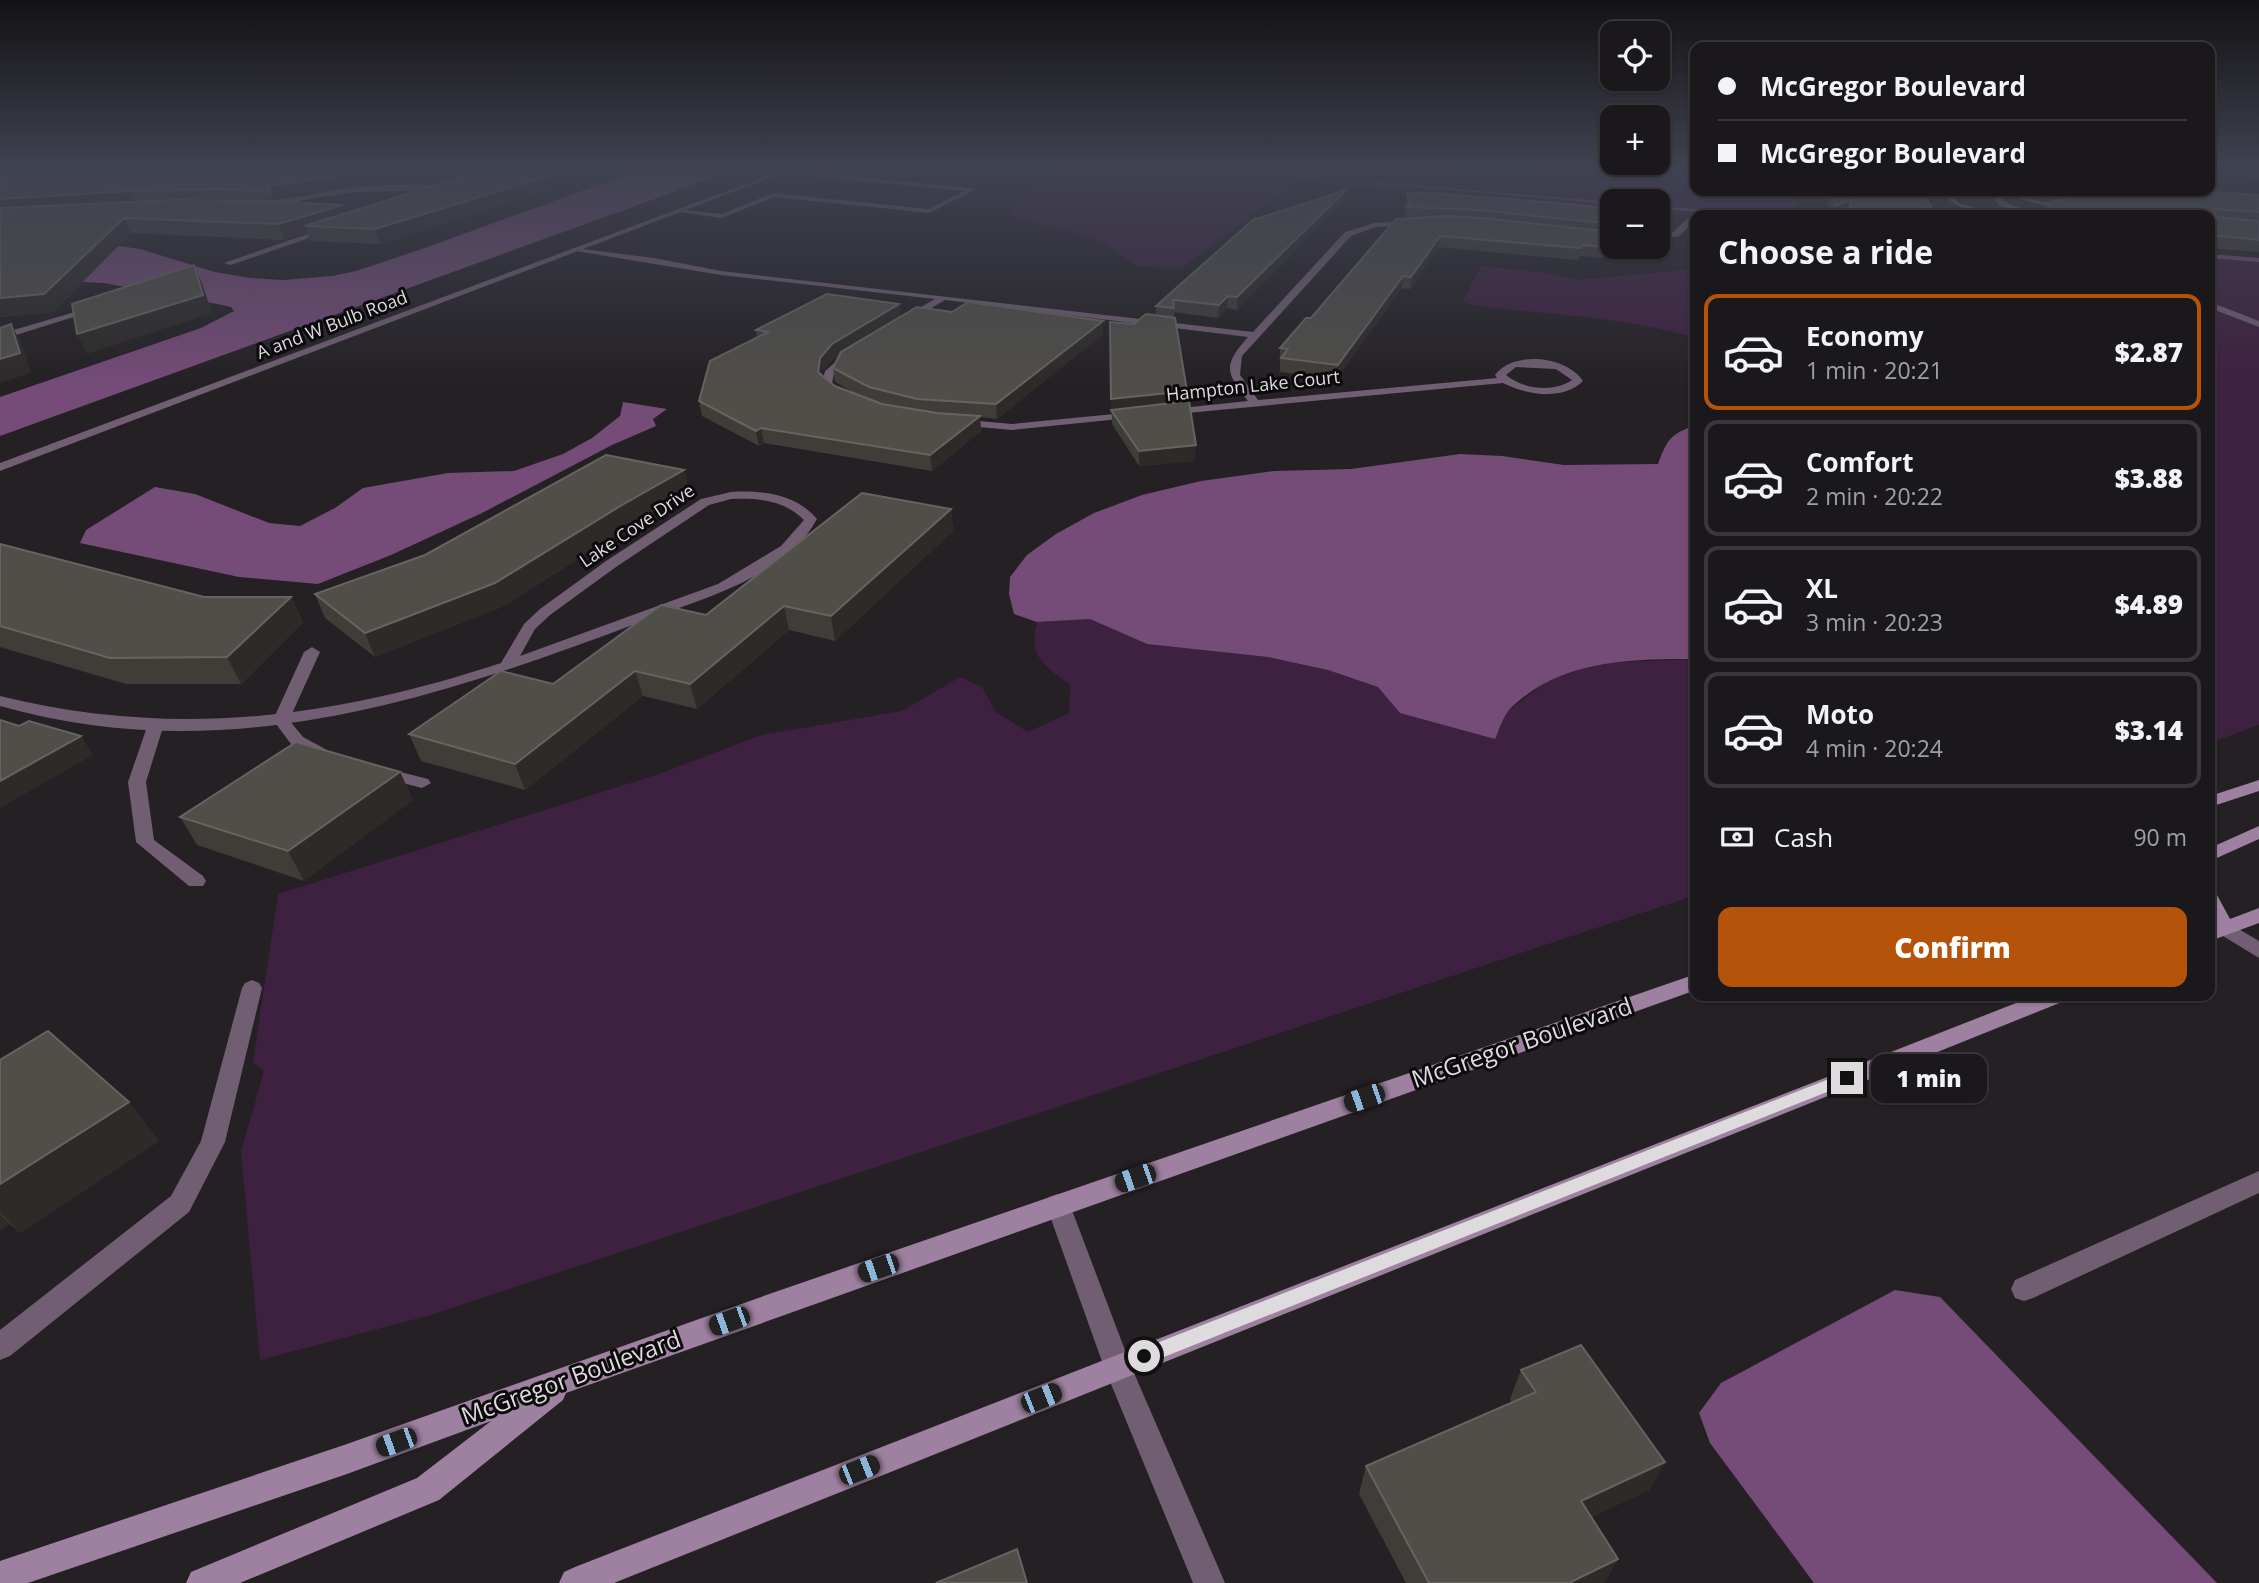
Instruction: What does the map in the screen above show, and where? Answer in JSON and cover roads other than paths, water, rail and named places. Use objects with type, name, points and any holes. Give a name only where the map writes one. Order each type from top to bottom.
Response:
[{"type":"main road","points":[[2215,800],[2259,785]]},
{"type":"main road","points":[[2215,853],[2259,832]]},
{"type":"main road","points":[[2218,931],[2259,915]]},
{"type":"main road","name":"McGregor Boulevard","points":[[0,1577],[347,1459],[1058,1205],[1690,984]]},
{"type":"main road","points":[[575,1583],[2042,1001]]},
{"type":"main road","points":[[202,1583],[428,1489],[564,1381]]},
{"type":"street","points":[[228,263],[292,242]]},
{"type":"street","name":"A and W Bulb Road","points":[[0,467],[595,242]]},
{"type":"street","points":[[1255,403],[1233,374],[1232,364],[1255,335],[1341,242]]},
{"type":"street","points":[[574,250],[654,260],[698,270],[1255,335]]},
{"type":"street","points":[[898,325],[943,298]]},
{"type":"street","points":[[2215,299],[2259,313]]},
{"type":"street","points":[[0,337],[108,304]]},
{"type":"street","points":[[2215,307],[2259,324]]},
{"type":"street","points":[[0,327],[43,324]]},
{"type":"street","points":[[850,402],[835,394],[827,384],[829,373],[838,362],[864,345]]},
{"type":"street","name":"Hampton Lake Court","points":[[938,419],[1012,427],[1504,380],[1521,387],[1546,390],[1568,388],[1578,381],[1572,373],[1563,369],[1526,363],[1506,367],[1500,375],[1504,380]]},
{"type":"street","name":"Lake Cove Drive","points":[[0,701],[29,710],[92,721],[156,724],[238,724],[379,704],[509,663],[723,587],[788,545],[808,527],[811,519],[805,512],[790,504],[764,497],[737,494],[705,502],[611,564],[545,612],[528,627],[509,663]]},
{"type":"street","points":[[312,652],[281,720],[285,729],[304,747],[333,758]]},
{"type":"street","points":[[156,724],[137,782],[145,842],[196,881]]},
{"type":"street","points":[[371,769],[422,783]]},
{"type":"street","points":[[2218,931],[2259,951]]},
{"type":"street","points":[[0,1347],[180,1204],[213,1142],[252,988]]},
{"type":"street","points":[[2024,1289],[2259,1182]]},
{"type":"street","points":[[1058,1205],[1118,1367],[1209,1583]]},
{"type":"waterway","points":[[2215,256],[2259,260]]}]
